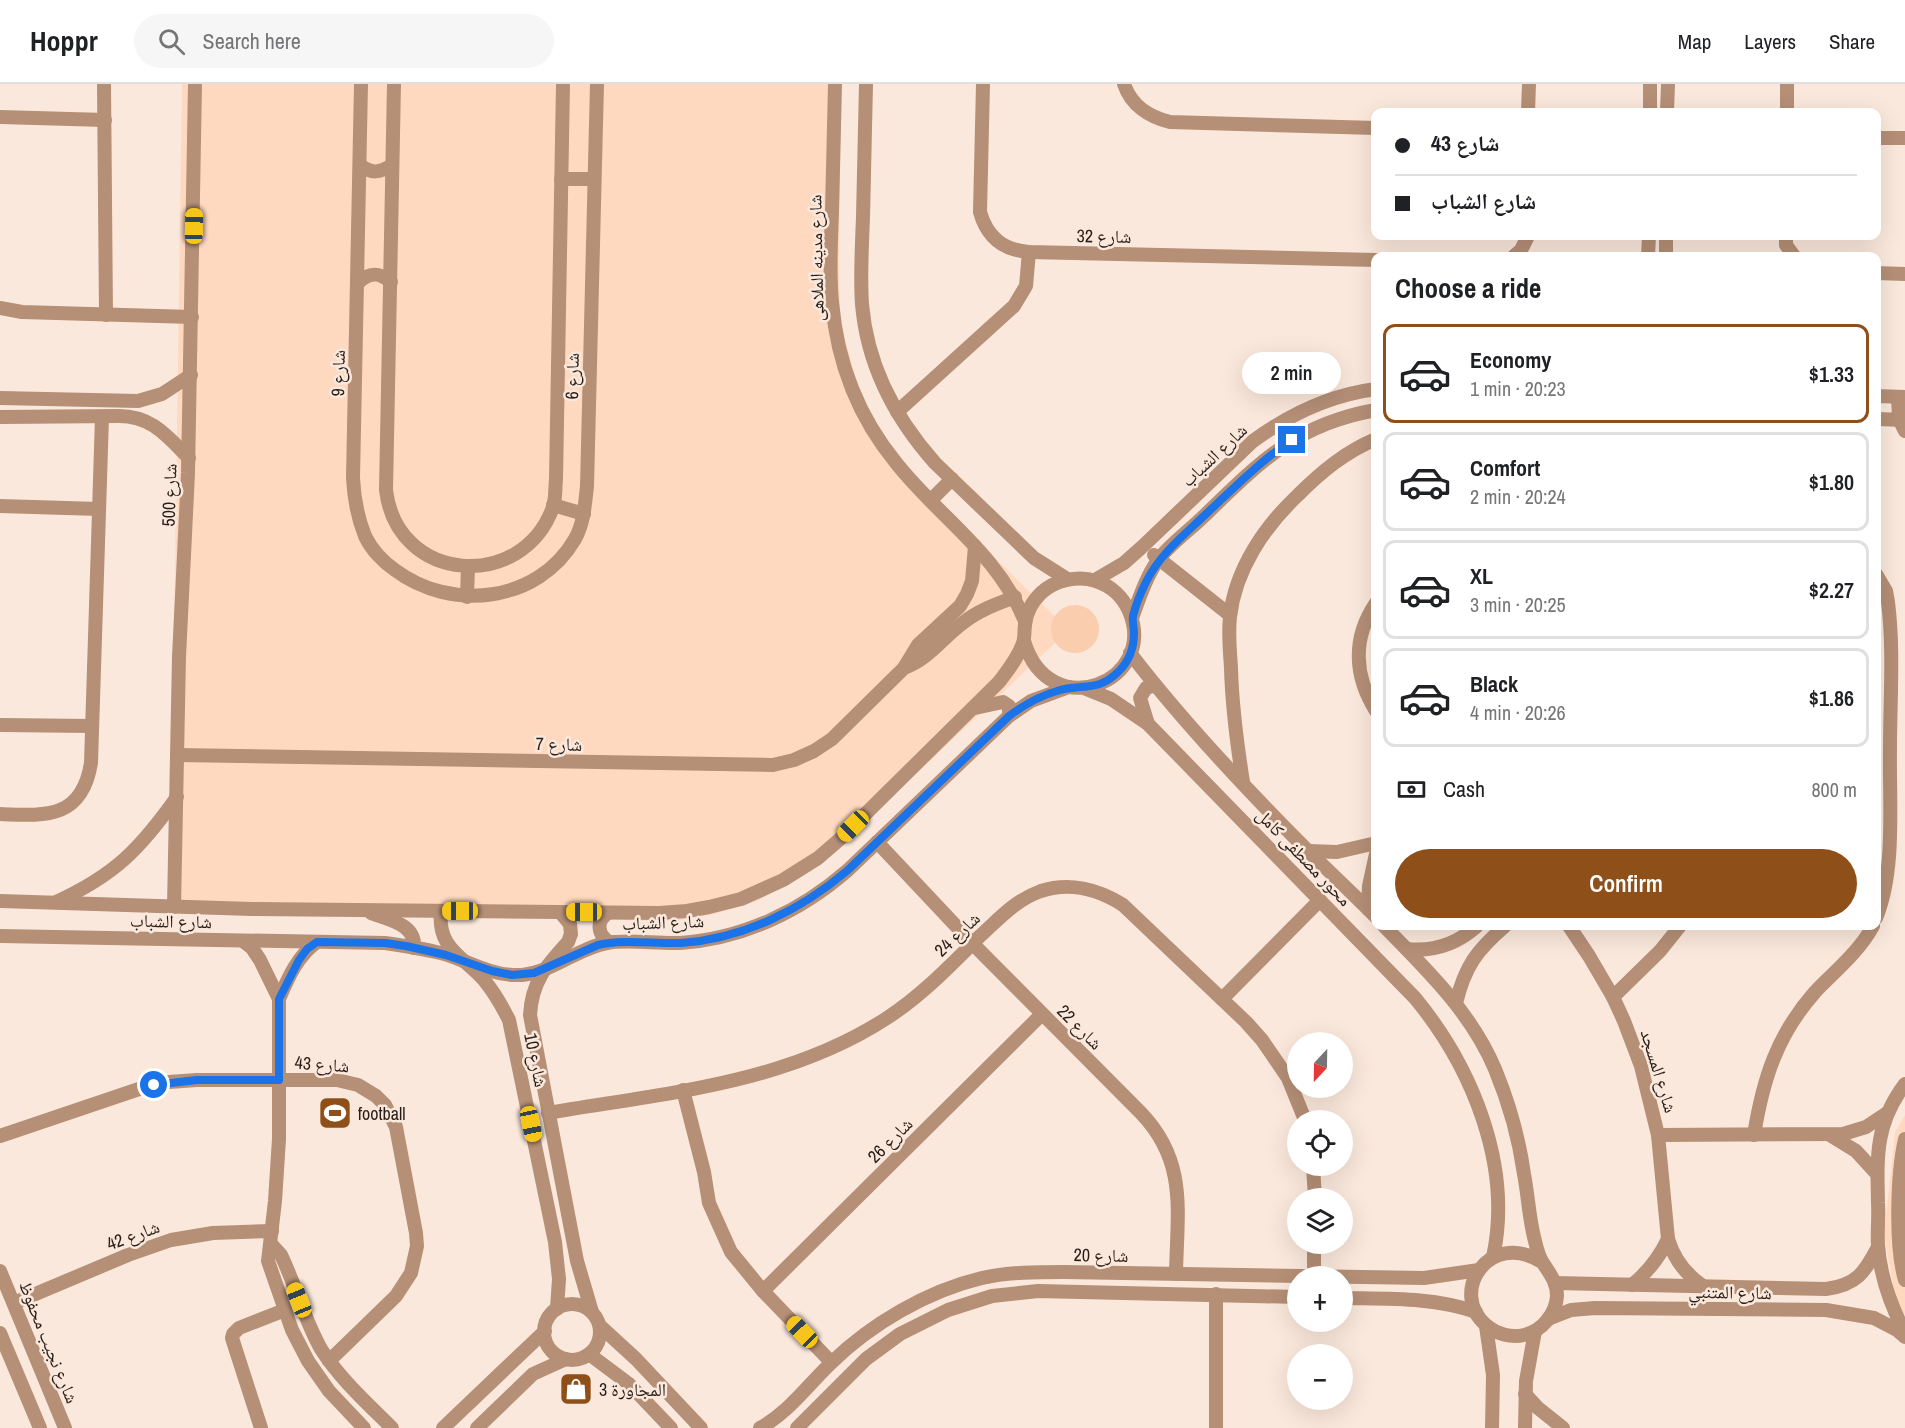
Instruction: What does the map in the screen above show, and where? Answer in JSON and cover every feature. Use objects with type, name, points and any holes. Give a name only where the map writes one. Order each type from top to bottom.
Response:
[{"type":"street","points":[[104,84],[106,315]]},
{"type":"street","name":"شارع 500","points":[[174,907],[179,657],[189,458],[195,84]]},
{"type":"street","name":"شارع 9","points":[[361,84],[353,478],[355,509],[366,538],[385,563],[410,581],[439,592],[467,597]]},
{"type":"street","points":[[394,84],[387,503],[394,523],[408,541],[425,555],[448,563],[468,566],[467,597]]},
{"type":"street","name":"شارع 6","points":[[468,566],[494,563],[521,551],[541,530],[553,505],[556,470],[563,84]]},
{"type":"street","name":"شارع 6","points":[[467,597],[514,589],[538,578],[559,560],[575,539],[585,514],[597,84]]},
{"type":"street","name":"شارع مدينه الملاهى","points":[[835,84],[830,270],[836,335],[844,367],[854,394],[875,435],[897,465],[997,570],[1015,597],[1025,621]]},
{"type":"street","points":[[866,84],[862,305],[870,349],[877,371],[897,412],[921,447],[1034,558],[1067,579]]},
{"type":"street","name":"شارع 32","points":[[983,84],[980,212],[989,233],[997,241],[1018,251],[1371,260]]},
{"type":"street","points":[[1124,84],[1131,99],[1139,107],[1148,114],[1170,122],[1371,128]]},
{"type":"street","points":[[1528,108],[1529,84]]},
{"type":"street","points":[[1787,84],[1787,108]]},
{"type":"street","points":[[1650,108],[1650,91],[1667,91],[1667,108]]},
{"type":"street","points":[[0,117],[105,120]]},
{"type":"street","points":[[1881,138],[1905,138]]},
{"type":"street","points":[[360,165],[376,172],[392,165]]},
{"type":"street","points":[[561,179],[594,179]]},
{"type":"street","points":[[897,412],[1014,306],[1026,286],[1029,252]]},
{"type":"street","points":[[358,283],[365,276],[374,273],[390,282]]},
{"type":"street","points":[[1881,273],[1905,274]]},
{"type":"street","points":[[0,308],[22,312],[192,317]]},
{"type":"street","points":[[0,398],[138,402],[162,394],[191,375]]},
{"type":"street","name":"شارع الشباب","points":[[1095,580],[1119,566],[1142,547],[1253,441],[1269,429],[1286,418],[1323,401],[1371,390]]},
{"type":"street","points":[[1881,396],[1902,397],[1903,423],[1881,420]]},
{"type":"street","points":[[138,402],[138,417]]},
{"type":"street","name":"شارع الشباب","points":[[1132,618],[1147,581],[1159,560],[1252,469],[1278,449],[1306,432],[1353,414],[1371,411]]},
{"type":"street","points":[[0,417],[138,417],[162,431],[189,458]]},
{"type":"street","points":[[0,814],[40,815],[56,812],[70,804],[81,793],[88,779],[91,763],[102,417]]},
{"type":"street","points":[[1243,782],[1232,693],[1229,638],[1230,615],[1237,590],[1251,554],[1275,518],[1324,469],[1346,454],[1371,442]]},
{"type":"street","points":[[931,500],[952,479]]},
{"type":"street","points":[[553,505],[585,514]]},
{"type":"street","points":[[0,506],[99,509]]},
{"type":"street","name":"شارع 7","points":[[177,755],[773,765],[794,760],[832,739],[904,668],[918,645],[960,606],[972,582],[975,546]]},
{"type":"street","points":[[1142,547],[1230,615]]},
{"type":"street","points":[[1067,579],[1095,580],[1108,586],[1127,605],[1134,632],[1130,653],[1120,670],[1110,679],[1097,685],[1077,688],[1057,683],[1035,666],[1028,654],[1024,641],[1025,621],[1034,602],[1043,591],[1054,584],[1067,579]]},
{"type":"street","points":[[1881,582],[1886,591],[1888,602],[1883,687],[1883,832],[1886,888],[1881,903]]},
{"type":"street","name":"شارع 7","points":[[904,668],[921,660],[962,622],[976,613],[1015,597]]},
{"type":"street","points":[[1371,612],[1364,624],[1358,653],[1362,683],[1371,701]]},
{"type":"street","name":"شارع الشباب","points":[[0,901],[174,907],[608,913],[659,913],[709,907],[741,898],[783,880],[829,850],[973,708],[1009,669],[1024,641]]},
{"type":"street","name":"محور مصطفى كامل","points":[[1130,653],[1155,685],[1243,782],[1371,912]]},
{"type":"street","points":[[1148,724],[1140,698],[1146,688],[1155,685]]},
{"type":"street","name":"شارع الشباب","points":[[0,936],[385,943],[414,948],[512,975],[534,973],[587,949],[609,942],[699,941],[766,923],[797,907],[835,882],[1009,716],[1031,701],[1077,688]]},
{"type":"street","name":"محور مصطفى كامل","points":[[1077,688],[1111,699],[1148,724],[1430,1016],[1453,1050],[1482,1119],[1494,1171],[1498,1210],[1493,1257]]},
{"type":"street","points":[[973,708],[1003,702],[1008,706],[1009,716]]},
{"type":"street","points":[[0,725],[92,726]]},
{"type":"street","points":[[51,904],[82,890],[112,871],[159,823],[177,796]]},
{"type":"street","name":"شارع 22","points":[[877,842],[973,944],[1152,1124],[1168,1151],[1176,1178],[1176,1274]]},
{"type":"street","points":[[1309,851],[1337,852],[1371,844]]},
{"type":"street","points":[[1371,872],[1371,894]]},
{"type":"street","name":"شارع 24","points":[[548,1113],[761,1074],[817,1056],[873,1027],[910,1002],[931,985],[1014,905],[1042,891],[1058,887],[1087,889],[1112,898],[1123,905],[1246,1022],[1276,1059],[1301,1110]]},
{"type":"street","points":[[1222,999],[1320,900]]},
{"type":"street","points":[[363,910],[408,929],[414,937],[414,948]]},
{"type":"street","name":"شارع 10","points":[[441,911],[440,920],[444,938],[452,951],[485,981],[509,1020],[557,1256],[559,1279],[556,1309]]},
{"type":"street","name":"شارع 10","points":[[560,912],[570,924],[570,938],[544,969],[533,992],[530,1015],[575,1252],[592,1312]]},
{"type":"street","points":[[608,913],[599,925],[601,935],[609,942]]},
{"type":"street","points":[[1388,930],[1456,1003],[1490,1060],[1518,1139],[1534,1237],[1542,1262]]},
{"type":"street","points":[[1407,949],[1439,948],[1459,940],[1473,930],[1480,948]]},
{"type":"street","points":[[1456,1003],[1465,974],[1480,948],[1500,930]]},
{"type":"street","name":"شارع المسجد","points":[[1571,930],[1613,997],[1641,1066],[1658,1135],[1668,1239],[1683,1269],[1703,1286]]},
{"type":"street","points":[[1613,997],[1660,951],[1677,930]]},
{"type":"street","points":[[1754,1135],[1762,1091],[1781,1041],[1803,1007],[1857,949],[1870,930]]},
{"type":"street","points":[[243,940],[260,960],[279,999],[279,1139],[272,1238],[268,1262],[292,1330],[308,1362],[329,1390],[364,1428]]},
{"type":"street","points":[[279,999],[299,960],[307,949],[317,942]]},
{"type":"street","points":[[1415,998],[1435,979]]},
{"type":"street","name":"شارع 26","points":[[763,1291],[1042,1014]]},
{"type":"street","points":[[509,1020],[530,1015]]},
{"type":"street","name":"شارع 43","points":[[0,1136],[154,1085],[197,1080],[337,1080],[368,1090],[385,1106],[396,1127],[416,1233],[415,1260],[404,1285],[396,1296],[329,1361]]},
{"type":"street","points":[[1905,1084],[1887,1113],[1878,1148],[1877,1174],[1878,1247],[1886,1284],[1905,1335]]},
{"type":"street","points":[[683,1090],[704,1172],[708,1203],[731,1252],[763,1291],[831,1362]]},
{"type":"street","points":[[1658,1135],[1830,1135],[1866,1127],[1887,1113]]},
{"type":"street","points":[[1830,1135],[1856,1151],[1877,1174]]},
{"type":"street","points":[[1905,1139],[1901,1158],[1899,1206],[1901,1258],[1905,1280]]},
{"type":"street","points":[[1878,1207],[1899,1206]]},
{"type":"street","name":"شارع 42","points":[[14,1303],[128,1255],[171,1240],[213,1233],[272,1238]]},
{"type":"street","points":[[272,1238],[314,1335],[329,1361],[353,1390],[392,1428]]},
{"type":"street","points":[[1632,1285],[1650,1269],[1668,1239]]},
{"type":"street","name":"شارع المتنبي","points":[[1555,1283],[1826,1289],[1843,1286],[1858,1278],[1878,1247]]},
{"type":"street","points":[[557,1256],[575,1252]]},
{"type":"street","points":[[1486,1326],[1504,1335],[1525,1335],[1535,1331],[1548,1319],[1556,1302],[1555,1283],[1550,1271],[1542,1262],[1531,1255],[1506,1252],[1493,1257],[1479,1270],[1474,1280],[1472,1302],[1486,1326],[1493,1375],[1492,1428]]},
{"type":"street","name":"شارع نجيب محفوظ","points":[[0,1270],[65,1428]]},
{"type":"street","name":"شارع 20","points":[[1353,1276],[1424,1278],[1479,1270]]},
{"type":"street","name":"شارع 20","points":[[769,1426],[792,1405],[831,1362],[887,1319],[920,1301],[982,1278],[1054,1272],[1287,1275]]},
{"type":"street","points":[[1099,1273],[1099,1292]]},
{"type":"street","points":[[1826,1289],[1826,1310]]},
{"type":"street","name":"شارع 20","points":[[797,1428],[866,1359],[887,1343],[926,1319],[992,1296],[1038,1291],[1287,1297]]},
{"type":"street","points":[[1216,1294],[1216,1428]]},
{"type":"street","points":[[1353,1298],[1425,1300],[1450,1304],[1476,1312]]},
{"type":"street","points":[[566,1359],[553,1351],[545,1338],[546,1322],[556,1309],[575,1304],[592,1312],[600,1326],[624,1347],[701,1428]]},
{"type":"street","name":"شارع المتنبي","points":[[1548,1319],[1571,1310],[1595,1308],[1826,1310],[1874,1318],[1889,1324],[1905,1335]]},
{"type":"street","points":[[261,1428],[232,1338],[235,1330],[285,1310]]},
{"type":"street","points":[[477,1428],[533,1374],[566,1359],[582,1358],[589,1354],[598,1342],[600,1326]]},
{"type":"street","points":[[443,1428],[545,1331]]},
{"type":"street","points":[[1525,1428],[1527,1364],[1535,1331]]},
{"type":"street","points":[[0,1333],[40,1428]]},
{"type":"street","points":[[589,1354],[620,1376],[671,1428]]},
{"type":"street","points":[[638,1394],[654,1379]]},
{"type":"street","points":[[478,1394],[494,1412]]},
{"type":"street","points":[[1525,1394],[1563,1428]]},
{"type":"shaded area","points":[[182,84],[841,84],[840,309],[844,336],[855,376],[877,429],[920,485],[1069,630],[819,865],[759,900],[714,914],[674,921],[170,911]]},
{"type":"shaded area","points":[[1070,605],[1080,605],[1092,612],[1099,624],[1099,634],[1092,646],[1080,653],[1070,653],[1055,642],[1051,634],[1051,624],[1062,609]]},
{"type":"shaded area","points":[[1905,1115],[1905,1315],[1898,1311],[1884,1235],[1895,1132]]},
{"type":"place","name":"football","points":[[335,1113]]},
{"type":"place","name":"المجاورة 3","points":[[576,1389]]},
{"type":"route","points":[[154,1085],[197,1080],[279,1080],[279,999],[299,960],[307,949],[317,942],[385,943],[406,946],[446,955],[502,974],[522,975],[534,973],[577,953],[609,942],[699,941],[766,923],[797,907],[835,882],[1009,716],[1044,695],[1070,687],[1084,688],[1097,685],[1110,679],[1120,670],[1133,645],[1132,618],[1147,581],[1159,560],[1252,469],[1292,440]]}]
